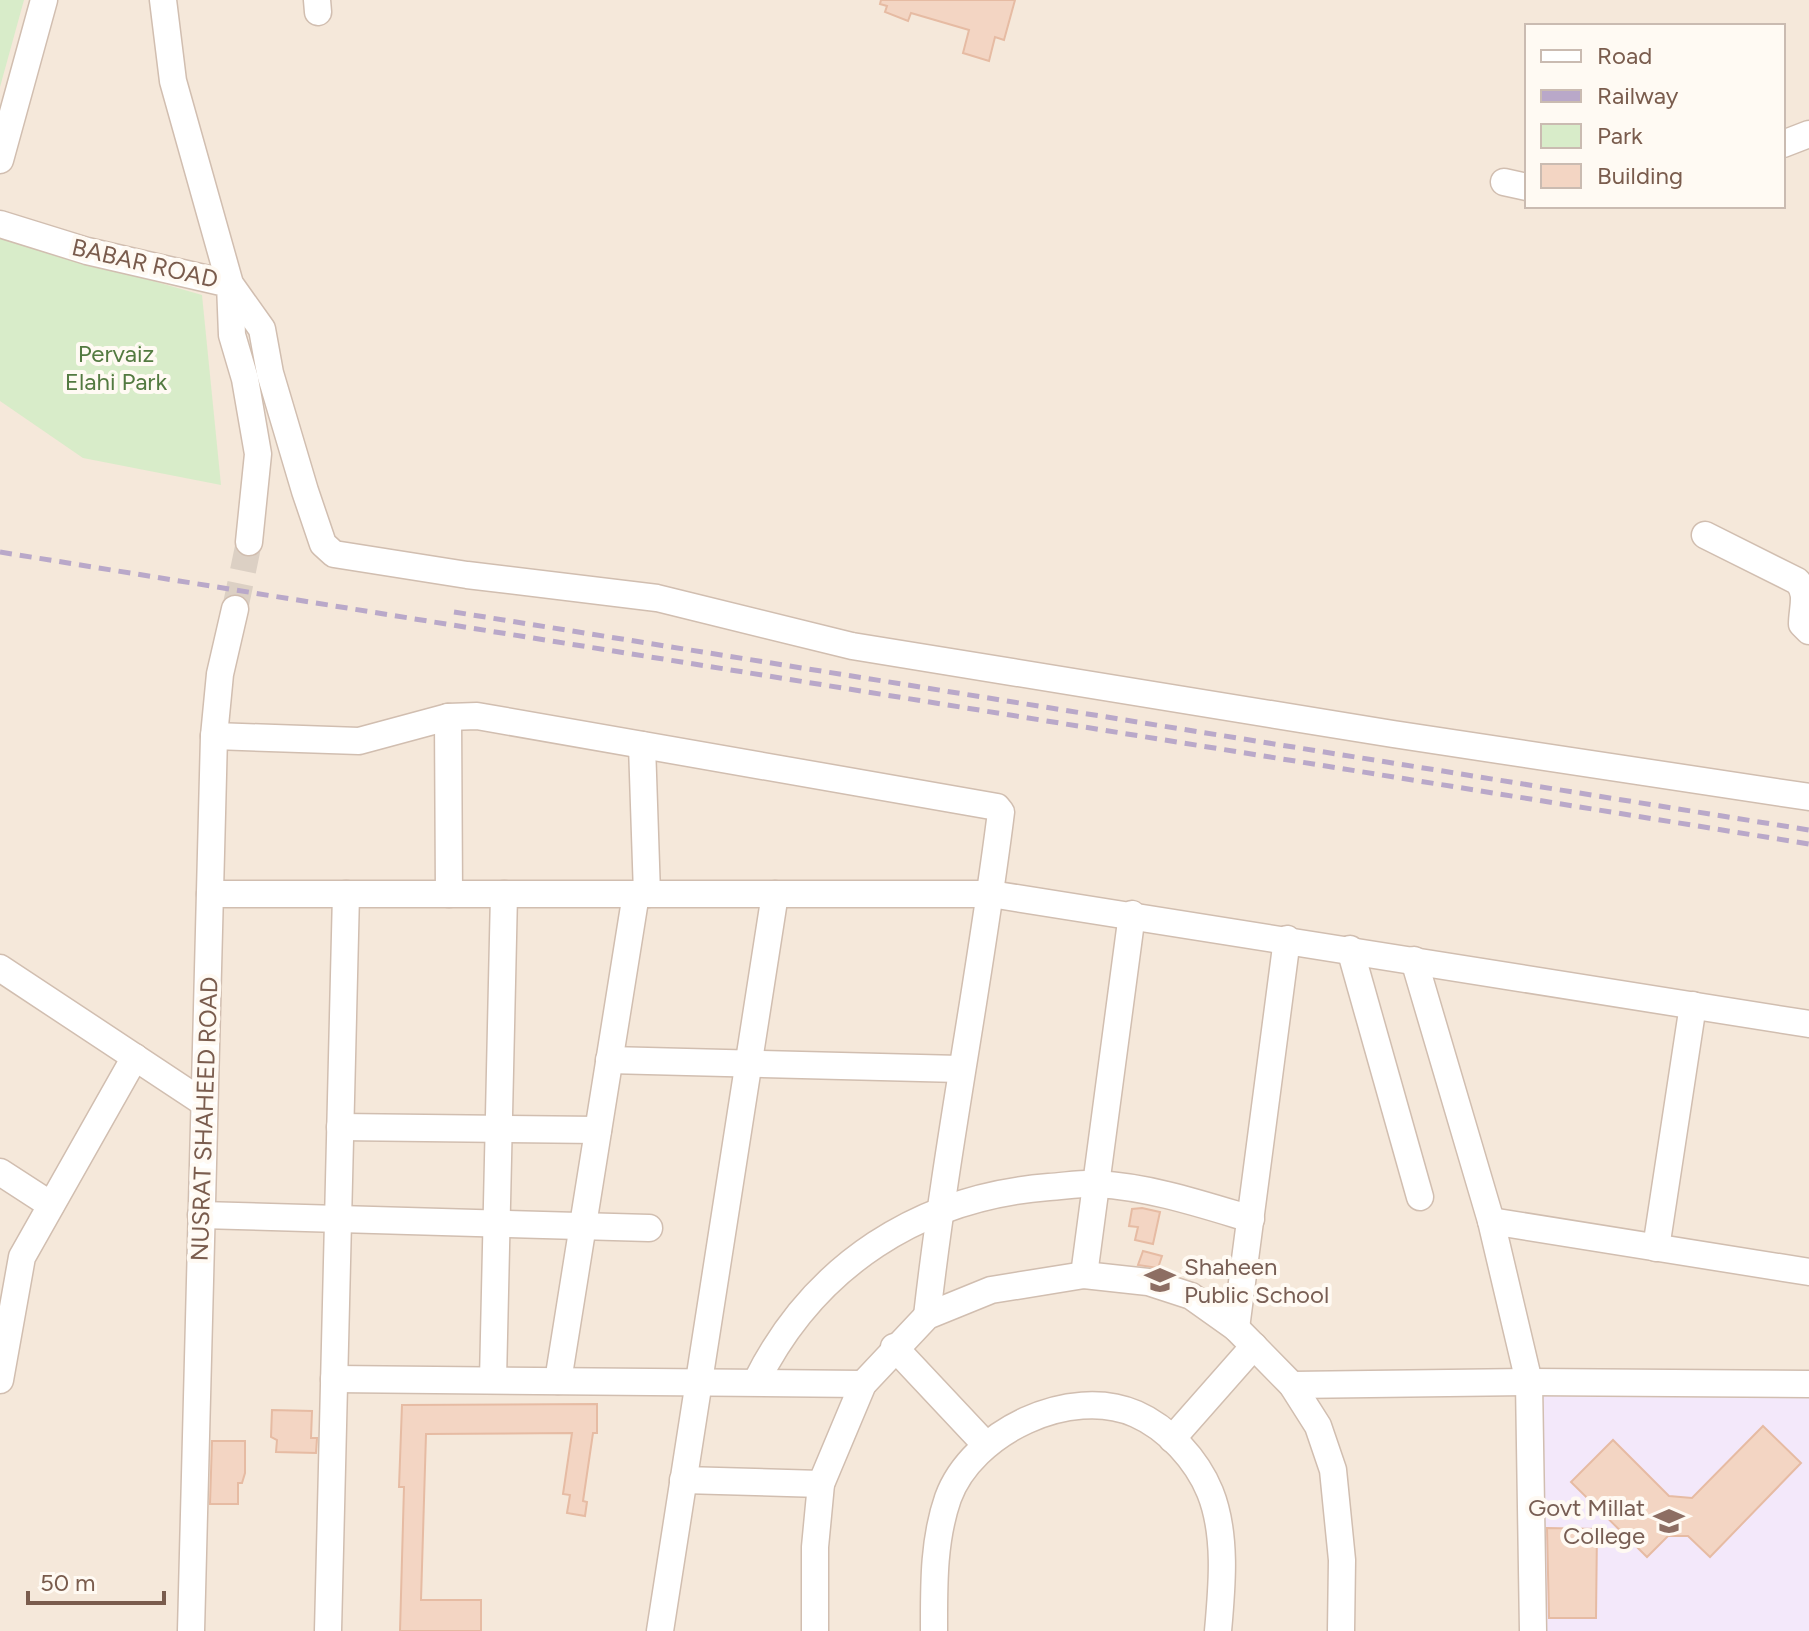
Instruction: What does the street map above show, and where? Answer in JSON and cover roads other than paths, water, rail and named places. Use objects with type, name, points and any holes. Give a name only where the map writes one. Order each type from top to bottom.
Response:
[{"type":"street","points":[[0,160],[44,0]]},
{"type":"street","points":[[163,0],[173,81],[230,284],[262,329],[270,373],[305,491],[323,544],[334,554],[467,575],[657,598],[852,646],[1809,797]]},
{"type":"street","points":[[1785,143],[1809,134]]},
{"type":"street","name":"BABAR ROAD","points":[[0,224],[87,251],[230,284],[232,335],[255,427],[257,488],[249,542]]},
{"type":"street","points":[[1705,535],[1804,587],[1802,624],[1809,631]]},
{"type":"street","name":"NUSRAT SHAHEED ROAD","points":[[191,1631],[214,736],[220,674],[235,609]]},
{"type":"street","points":[[214,736],[359,741],[448,717],[477,716],[997,807],[1001,812],[991,894],[960,1069],[939,1208],[927,1316]]},
{"type":"street","points":[[448,717],[449,894]]},
{"type":"street","points":[[558,1381],[609,1060],[641,894],[642,745]]},
{"type":"street","points":[[210,894],[991,894],[1809,1024]]},
{"type":"street","points":[[328,1631],[346,894]]},
{"type":"street","points":[[493,1380],[504,894]]},
{"type":"street","points":[[660,1631],[775,894]]},
{"type":"street","points":[[1084,1275],[1132,914]]},
{"type":"street","points":[[1172,1439],[1245,1337],[1251,1219],[1287,939]]},
{"type":"street","points":[[1350,949],[1420,1197]]},
{"type":"street","points":[[1414,960],[1491,1221],[1529,1382],[1533,1631]]},
{"type":"street","points":[[0,968],[204,1103]]},
{"type":"street","points":[[1656,1248],[1693,1005]]},
{"type":"street","points":[[1,1371],[11,1252],[51,1205],[135,1057]]},
{"type":"street","points":[[609,1060],[747,1066],[960,1069]]},
{"type":"street","points":[[340,1127],[598,1130]]},
{"type":"street","points":[[0,1172],[51,1205]]},
{"type":"street","points":[[756,1382],[779,1341],[838,1274],[867,1249],[939,1208],[1012,1190],[1097,1184],[1178,1197],[1251,1219]]},
{"type":"street","points":[[201,1215],[649,1228]]},
{"type":"street","points":[[1491,1221],[1809,1272]]},
{"type":"street","points":[[815,1631],[815,1547],[821,1484],[863,1384],[894,1347],[927,1316],[991,1290],[1084,1275],[1148,1282],[1191,1296],[1245,1337],[1292,1385],[1318,1426],[1333,1470],[1342,1560],[1341,1631]]},
{"type":"street","points":[[894,1347],[986,1445]]},
{"type":"street","points":[[334,1379],[863,1384]]},
{"type":"street","points":[[1292,1385],[1529,1382],[1809,1384]]},
{"type":"street","points":[[934,1631],[936,1560],[949,1496],[986,1445],[1035,1417],[1084,1407],[1135,1413],[1172,1439],[1192,1459],[1211,1492],[1220,1529],[1218,1631]]},
{"type":"street","points":[[683,1480],[821,1484]]},
{"type":"tunnel","points":[[235,609],[249,542]]},
{"type":"railway","points":[[0,552],[1809,844]]},
{"type":"railway","points":[[454,612],[1809,830]]},
{"type":"place","name":"Shaheen Public School","points":[[1160,1280]]},
{"type":"place","name":"Govt Millat College","points":[[1669,1521]]},
{"type":"park label","name":"Pervaiz Elahi Park","points":[[116,367]]}]
